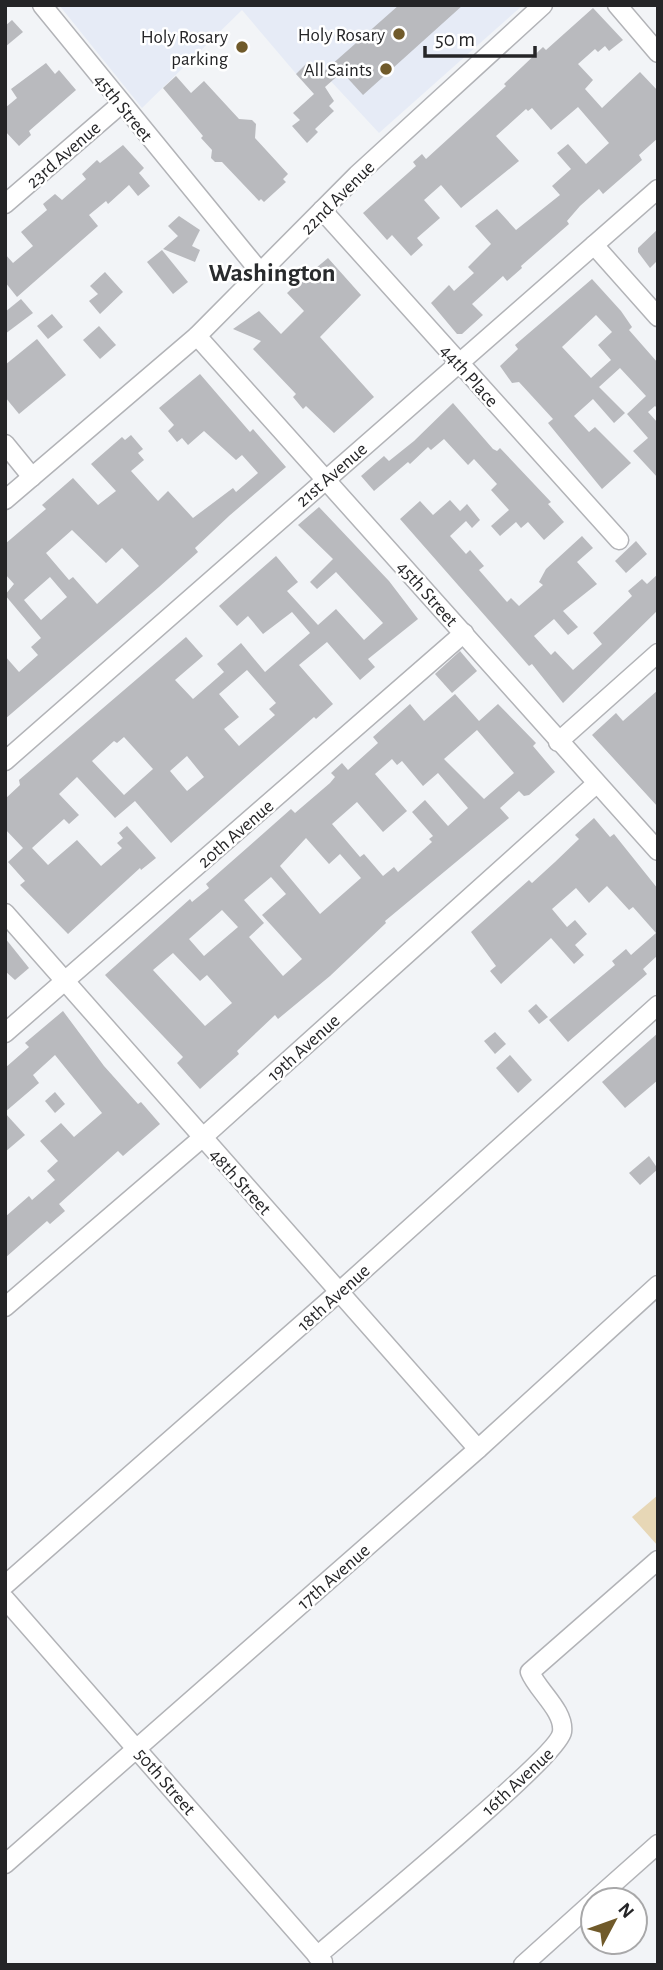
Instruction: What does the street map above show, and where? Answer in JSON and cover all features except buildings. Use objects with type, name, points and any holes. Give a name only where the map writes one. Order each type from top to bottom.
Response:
[{"type":"street","name":"45th Street","points":[[42,5],[261,273]]},
{"type":"street","name":"22nd Avenue","points":[[5,500],[197,336],[322,210],[543,5]]},
{"type":"street","points":[[618,5],[658,53]]},
{"type":"street","name":"23rd Avenue","points":[[5,204],[121,104]]},
{"type":"street","name":"21st Avenue","points":[[5,761],[658,189]]},
{"type":"street","name":"44th Place","points":[[322,210],[619,540]]},
{"type":"street","points":[[594,245],[658,317]]},
{"type":"street","name":"45th Street","points":[[197,336],[658,851]]},
{"type":"street","points":[[5,444],[32,477]]},
{"type":"street","name":"20th Avenue","points":[[5,1033],[464,632]]},
{"type":"street","points":[[558,742],[658,653]]},
{"type":"street","name":"19th Avenue","points":[[5,1307],[202,1138],[596,784]]},
{"type":"street","name":"48th Street","points":[[5,913],[67,980],[202,1138],[478,1449]]},
{"type":"street","name":"18th Avenue","points":[[5,1585],[340,1291],[658,1005]]},
{"type":"street","name":"17th Avenue","points":[[5,1864],[478,1449],[658,1284]]},
{"type":"street","name":"16th Avenue","points":[[321,1960],[515,1785],[558,1742],[563,1731],[558,1714],[534,1683],[530,1672],[658,1560]]},
{"type":"street","name":"50th Street","points":[[5,1599],[321,1960]]},
{"type":"street","points":[[611,1886],[658,1844]]},
{"type":"street","points":[[523,1965],[579,1915]]},
{"type":"shaded area","name":"All Saints","points":[[59,5],[523,5],[379,133],[313,62],[298,76],[242,10],[142,108]]},
{"type":"shaded area","points":[[658,1495],[658,1546],[632,1517]]},
{"type":"place","name":"Holy Rosary","points":[[399,34]]},
{"type":"place","name":"Holy Rosary parking","points":[[242,47]]},
{"type":"place","name":"All Saints","points":[[386,69]]},
{"type":"district","name":"Washington","points":[[272,272]]}]
